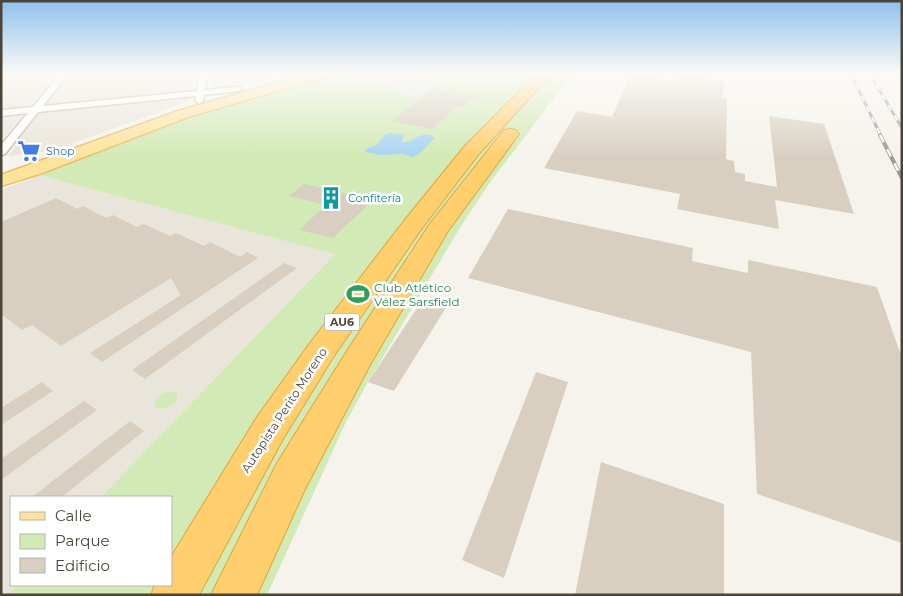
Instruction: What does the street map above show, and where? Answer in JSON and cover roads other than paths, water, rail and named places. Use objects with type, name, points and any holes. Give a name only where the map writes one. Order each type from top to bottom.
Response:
[{"type":"highway","name":"Autopista Perito Moreno","points":[[174,595],[270,428],[321,351],[412,226],[471,151],[518,102]]},
{"type":"highway","name":"AU6","points":[[234,595],[291,476],[358,359],[437,230],[493,155],[538,102]]},
{"type":"main road","points":[[1,176],[188,102]]},
{"type":"main road","points":[[1,181],[29,173],[139,130],[221,102]]},
{"type":"street","points":[[1,152],[42,102]]},
{"type":"street","points":[[1,113],[139,102]]},
{"type":"water","points":[[389,133],[402,134],[404,136],[402,142],[426,134],[435,138],[413,157],[403,154],[381,155],[365,152],[366,149],[378,144],[383,136]]},
{"type":"railway","points":[[864,102],[881,136]]},
{"type":"railway","points":[[886,102],[902,128]]},
{"type":"railway","points":[[880,135],[902,178]]},
{"type":"place","name":"Shop","points":[[29,151]]},
{"type":"place","name":"Confitería","points":[[331,198]]},
{"type":"place","name":"Club Atlético Vélez Sarsfield","points":[[358,294]]}]
